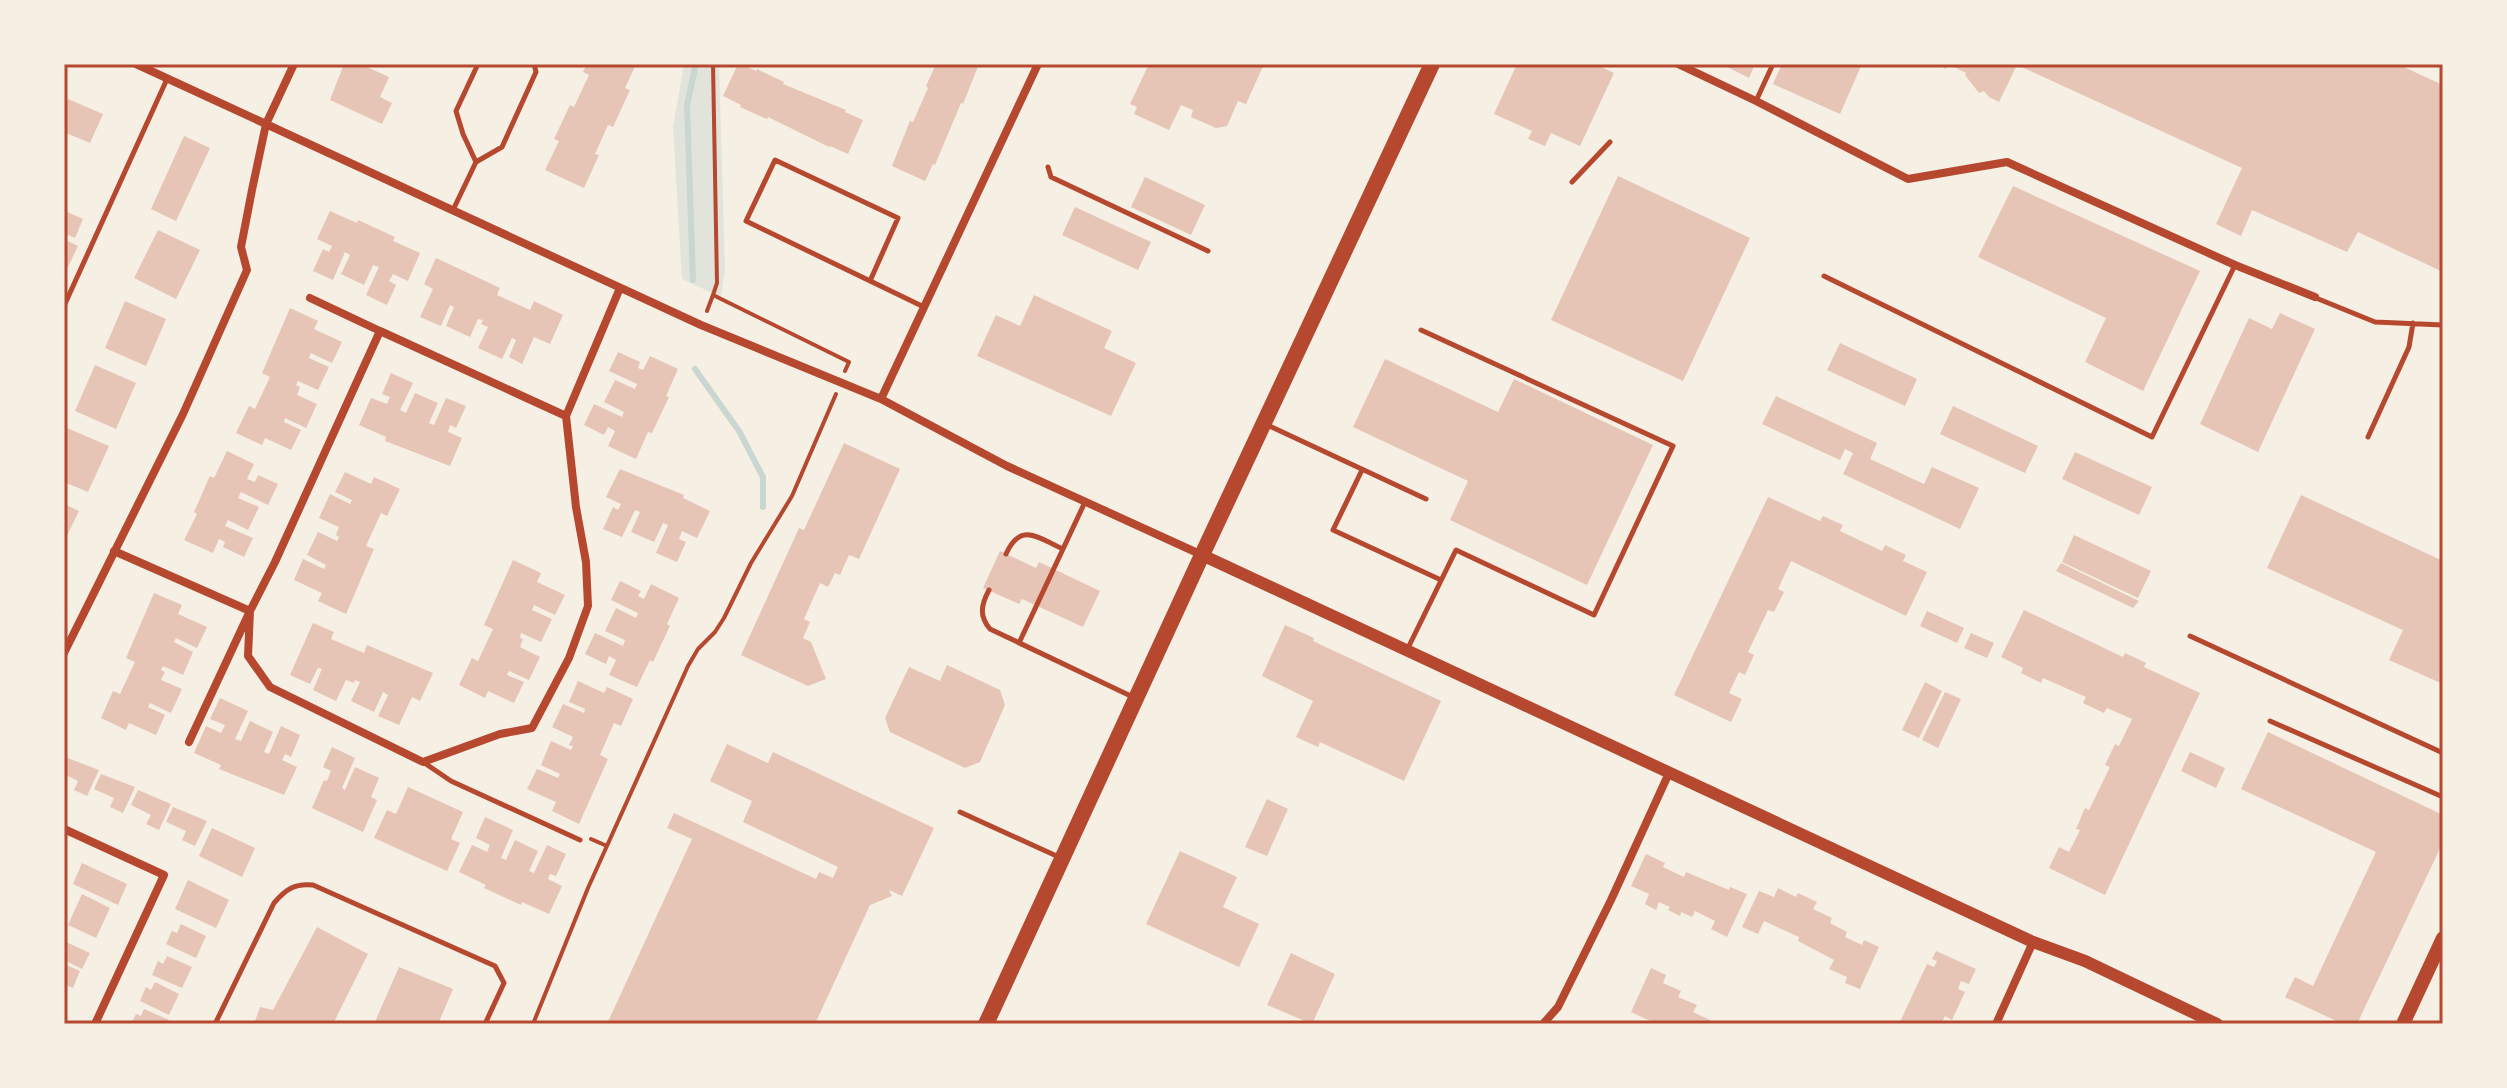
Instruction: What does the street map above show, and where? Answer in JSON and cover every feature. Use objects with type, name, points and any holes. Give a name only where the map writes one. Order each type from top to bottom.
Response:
[{"type":"highway","points":[[986,1024],[1432,64]]},
{"type":"main road","points":[[2403,1024],[2443,938]]},
{"type":"street","points":[[136,64],[701,325],[881,399],[1007,466],[2033,942],[2085,961],[2217,1024]]},
{"type":"street","points":[[64,653],[183,414],[247,270],[241,247],[266,124],[294,64]]},
{"type":"street","points":[[881,399],[1038,64]]},
{"type":"street","points":[[1678,64],[1908,179],[2007,162],[2235,265],[2315,297]]},
{"type":"street","points":[[250,611],[248,656],[270,687],[423,762],[500,734],[532,728],[569,658],[588,606],[586,562],[576,507],[566,416],[620,288]]},
{"type":"street","points":[[310,298],[566,416]]},
{"type":"street","points":[[189,742],[380,331]]},
{"type":"street","points":[[114,551],[250,611]]},
{"type":"street","points":[[1543,1024],[1558,1007],[1669,773]]},
{"type":"street","points":[[64,829],[164,875],[95,1024]]},
{"type":"street","points":[[1996,1024],[2033,942]]},
{"type":"lane","points":[[476,162],[456,111],[478,64]]},
{"type":"lane","points":[[453,210],[476,162],[502,147],[536,72],[534,64]]},
{"type":"lane","points":[[1756,101],[1773,64]]},
{"type":"lane","points":[[64,306],[168,78]]},
{"type":"lane","points":[[1572,182],[1610,142]]},
{"type":"lane","points":[[870,281],[898,218],[775,160],[746,221],[870,281],[924,307]]},
{"type":"lane","points":[[1048,167],[1051,177],[1208,251]]},
{"type":"lane","points":[[1824,276],[2152,437],[2235,265]]},
{"type":"lane","points":[[2315,297],[2375,322],[2443,325]]},
{"type":"lane","points":[[2368,437],[2409,347],[2413,323]]},
{"type":"lane","points":[[1407,651],[1456,550],[1594,615],[1673,446],[1421,330]]},
{"type":"lane","points":[[1264,423],[1426,499]]},
{"type":"lane","points":[[1362,470],[1333,530],[1441,580]]},
{"type":"lane","points":[[1019,643],[1085,502]]},
{"type":"lane","points":[[1006,554],[1012,541],[1021,534],[1029,534],[1063,549]]},
{"type":"lane","points":[[989,590],[982,607],[985,623],[990,629],[1137,699]]},
{"type":"lane","points":[[2190,636],[2443,753]]},
{"type":"lane","points":[[2270,721],[2443,797]]},
{"type":"lane","points":[[423,762],[451,781],[580,840]]},
{"type":"lane","points":[[960,812],[1063,858]]},
{"type":"lane","points":[[215,1024],[274,903],[288,888],[304,884],[313,885],[495,966],[504,983],[485,1024]]},
{"type":"path","points":[[533,1024],[607,846],[688,666],[724,618],[751,563],[792,496],[849,362],[713,295],[717,283],[713,64]]},
{"type":"path","points":[[590,838],[607,846]]},
{"type":"shaded area","points":[[684,64],[719,64],[725,270],[721,297],[682,279],[673,127]]},
{"type":"building","points":[[344,64],[360,64],[389,77],[380,97],[392,103],[382,124],[330,100]]},
{"type":"building","points":[[587,64],[636,64],[625,88],[630,90],[613,127],[608,125],[584,188],[545,170],[559,141],[554,139],[589,75],[583,72]]},
{"type":"building","points":[[738,64],[757,69],[863,120],[848,154],[740,107],[723,96]]},
{"type":"building","points":[[936,64],[979,64],[925,181],[892,166]]},
{"type":"building","points":[[1155,64],[1264,64],[1246,104],[1238,101],[1227,126],[1216,128],[1191,117],[1193,110],[1181,105],[1169,130],[1134,114],[1137,107],[1130,104],[1148,66],[1154,67]]},
{"type":"building","points":[[1517,64],[1595,64],[1614,73],[1580,146],[1551,133],[1545,146],[1528,139],[1532,131],[1494,114]]},
{"type":"building","points":[[1721,64],[1755,64],[1749,78]]},
{"type":"building","points":[[1782,64],[1862,64],[1840,114],[1773,84]]},
{"type":"building","points":[[1948,64],[2397,64],[2443,85],[2443,272],[2358,232],[2347,252],[2252,210],[2241,236],[2216,224],[2242,168],[2017,65],[1999,102],[1984,91],[1979,93],[1966,73]]},
{"type":"building","points":[[68,99],[103,114],[90,143],[64,132],[64,109]]},
{"type":"building","points":[[184,136],[210,148],[176,221],[151,209]]},
{"type":"building","points":[[1618,176],[1750,238],[1683,381],[1551,320]]},
{"type":"building","points":[[1145,177],[1205,205],[1191,235],[1131,207]]},
{"type":"building","points":[[2013,186],[2200,271],[2143,391],[2085,362],[2106,318],[1978,257]]},
{"type":"building","points":[[1075,207],[1151,242],[1138,270],[1062,235]]},
{"type":"building","points":[[65,211],[83,219],[75,238],[64,233]]},
{"type":"building","points":[[330,211],[395,237],[393,241],[420,253],[408,281],[393,274],[389,281],[396,285],[387,305],[366,295],[379,267],[373,265],[364,285],[341,274],[350,255],[345,252],[333,280],[313,271],[323,249],[329,252],[332,246],[317,239]]},
{"type":"building","points":[[158,230],[200,250],[176,299],[134,278]]},
{"type":"building","points":[[64,239],[78,246],[68,267],[64,265]]},
{"type":"building","points":[[436,258],[500,288],[497,295],[530,310],[534,301],[563,315],[550,344],[534,337],[522,364],[509,357],[516,340],[512,338],[502,359],[478,348],[488,327],[481,324],[483,320],[478,319],[470,337],[446,326],[454,307],[450,305],[441,326],[420,317],[433,289],[424,284]]},
{"type":"building","points":[[1034,295],[1112,331],[1104,348],[1136,363],[1111,416],[977,356],[996,315],[1020,326]]},
{"type":"building","points":[[125,301],[166,319],[146,366],[105,348]]},
{"type":"building","points":[[290,308],[318,321],[314,329],[342,342],[332,363],[311,353],[309,358],[329,367],[318,390],[298,381],[296,385],[300,387],[297,395],[317,404],[306,428],[285,418],[284,422],[301,430],[291,450],[265,438],[262,445],[236,433],[249,406],[255,409],[270,377],[262,373]]},
{"type":"building","points":[[2280,313],[2315,329],[2258,452],[2200,424],[2249,318],[2272,329]]},
{"type":"building","points":[[1840,343],[1917,379],[1905,406],[1827,370]]},
{"type":"building","points":[[618,352],[640,362],[638,368],[643,370],[650,356],[678,369],[666,396],[669,397],[636,459],[608,446],[615,431],[608,427],[604,435],[584,425],[594,404],[622,417],[624,412],[604,402],[615,380],[635,389],[637,384],[609,371]]},
{"type":"building","points":[[1385,359],[1498,412],[1514,379],[1653,445],[1587,585],[1450,520],[1468,481],[1353,427]]},
{"type":"building","points":[[95,365],[136,383],[116,429],[75,411]]},
{"type":"building","points":[[391,373],[413,383],[400,410],[406,413],[415,393],[438,403],[429,423],[434,425],[446,398],[466,406],[456,428],[450,425],[448,432],[462,438],[450,466],[385,441],[386,437],[359,425],[371,398],[387,404],[390,397],[382,394]]},
{"type":"building","points":[[1776,396],[1877,443],[1870,459],[1924,484],[1932,467],[1979,488],[1960,529],[1843,474],[1853,453],[1845,449],[1840,460],[1762,424]]},
{"type":"building","points":[[1953,406],[2038,446],[2025,473],[1940,434]]},
{"type":"building","points":[[67,428],[109,446],[88,492],[64,482],[64,436]]},
{"type":"building","points":[[844,443],[900,469],[859,559],[849,555],[840,575],[835,573],[828,587],[820,583],[804,619],[810,622],[803,638],[811,642],[826,679],[808,686],[741,655],[799,528],[804,530]]},
{"type":"building","points":[[227,451],[254,464],[247,479],[255,482],[258,475],[278,484],[268,505],[241,492],[238,498],[259,507],[248,530],[228,520],[225,526],[253,538],[244,557],[223,547],[225,542],[219,539],[213,553],[184,540],[210,476],[214,478]]},
{"type":"building","points":[[2075,452],[2152,487],[2139,515],[2062,479]]},
{"type":"building","points":[[620,469],[684,495],[683,498],[710,511],[697,538],[682,531],[679,539],[686,542],[677,562],[656,553],[668,525],[663,523],[654,542],[631,532],[640,512],[635,510],[622,537],[603,529],[613,507],[618,510],[621,504],[606,497]]},
{"type":"building","points":[[345,472],[371,484],[374,477],[400,489],[387,516],[381,513],[366,546],[374,549],[346,614],[318,601],[322,593],[294,580],[303,559],[324,569],[326,565],[307,555],[318,532],[337,541],[339,537],[336,535],[339,527],[319,518],[330,494],[350,504],[352,500],[335,492]]},
{"type":"building","points":[[2301,495],[2443,561],[2443,684],[2389,660],[2403,630],[2267,568]]},
{"type":"building","points":[[1768,497],[1820,521],[1823,516],[1843,525],[1840,531],[1882,551],[1885,545],[1906,555],[1903,561],[1927,572],[1906,616],[1791,561],[1778,589],[1784,592],[1774,612],[1768,610],[1748,652],[1754,655],[1745,675],[1739,672],[1729,693],[1742,699],[1731,722],[1674,695]]},
{"type":"building","points":[[64,504],[79,511],[64,542]]},
{"type":"building","points":[[2074,535],[2151,571],[2138,598],[2062,562]]},
{"type":"building","points":[[1000,551],[1036,568],[1039,562],[1100,591],[1083,627],[1022,599],[1019,604],[983,588]]},
{"type":"building","points":[[513,560],[541,573],[537,582],[565,595],[555,615],[534,605],[532,610],[552,619],[541,642],[521,633],[520,638],[523,639],[520,647],[540,657],[529,680],[509,671],[507,675],[524,682],[514,703],[488,691],[485,698],[459,685],[472,658],[478,661],[493,629],[484,625]]},
{"type":"building","points":[[2061,563],[2139,601],[2133,608],[2056,571]]},
{"type":"building","points":[[620,581],[641,591],[638,596],[644,599],[651,584],[679,598],[667,624],[670,626],[637,687],[609,675],[616,660],[609,656],[606,664],[585,654],[595,633],[623,646],[625,640],[605,631],[616,608],[636,618],[638,613],[611,600]]},
{"type":"building","points":[[154,593],[182,605],[178,614],[207,627],[197,648],[176,638],[174,642],[193,652],[183,675],[163,666],[161,670],[165,672],[161,680],[182,689],[171,713],[150,703],[148,707],[165,715],[156,735],[129,723],[126,730],[101,718],[113,691],[120,694],[135,662],[126,658]]},
{"type":"building","points":[[2024,610],[2123,657],[2125,653],[2146,663],[2144,667],[2200,693],[2105,895],[2049,868],[2059,847],[2069,852],[2080,830],[2076,829],[2085,808],[2089,810],[2110,767],[2105,765],[2115,744],[2119,746],[2132,719],[2107,708],[2104,713],[2083,703],[2086,697],[2043,678],[2041,683],[2021,673],[2023,668],[2001,657]]},
{"type":"building","points":[[1927,611],[1964,628],[1957,643],[1920,626]]},
{"type":"building","points":[[313,623],[334,632],[331,639],[364,653],[367,645],[433,673],[420,701],[412,697],[399,725],[378,716],[388,695],[383,692],[374,712],[351,701],[360,682],[346,680],[336,701],[313,690],[322,669],[318,668],[310,684],[290,675]]},
{"type":"building","points":[[1285,625],[1441,701],[1404,781],[1320,742],[1318,747],[1296,737],[1313,701],[1262,676]]},
{"type":"building","points":[[1971,633],[1994,643],[1987,658],[1964,648]]},
{"type":"building","points":[[947,665],[1000,690],[1005,705],[980,762],[965,768],[890,732],[885,718],[909,667],[940,681]]},
{"type":"building","points":[[578,681],[604,693],[607,687],[633,699],[621,726],[614,723],[600,755],[608,759],[579,824],[552,811],[556,802],[527,789],[537,769],[558,778],[560,774],[541,765],[551,741],[571,750],[573,746],[569,745],[573,737],[552,727],[563,704],[584,713],[585,709],[569,702]]},
{"type":"building","points":[[1925,682],[1942,691],[1919,738],[1902,730]]},
{"type":"building","points":[[1945,692],[1961,699],[1938,748],[1922,740]]},
{"type":"building","points":[[220,698],[248,711],[235,739],[241,741],[250,721],[273,732],[264,752],[269,754],[281,726],[300,735],[291,757],[285,754],[282,760],[297,767],[284,795],[219,769],[221,765],[194,753],[206,726],[221,733],[225,725],[210,719]]},
{"type":"building","points":[[2268,732],[2443,815],[2443,842],[2357,1024],[2343,1024],[2285,997],[2295,977],[2313,986],[2376,852],[2241,789]]},
{"type":"building","points":[[727,744],[768,763],[773,752],[934,828],[902,896],[889,890],[892,896],[870,905],[815,1024],[717,1024],[709,1020],[701,1024],[607,1024],[692,839],[667,828],[674,813],[816,879],[819,872],[833,878],[838,867],[743,822],[752,801],[710,781]]},
{"type":"building","points":[[332,747],[355,758],[342,788],[345,790],[355,767],[379,778],[371,797],[377,800],[363,832],[312,808],[331,771],[323,767]]},
{"type":"building","points":[[2190,752],[2225,768],[2216,788],[2181,771]]},
{"type":"building","points":[[65,757],[99,770],[87,796],[74,790],[78,781],[64,774]]},
{"type":"building","points":[[101,774],[135,787],[123,813],[110,807],[114,798],[94,789]]},
{"type":"building","points":[[408,787],[463,812],[451,839],[460,843],[447,871],[374,838],[387,810],[396,814]]},
{"type":"building","points":[[138,790],[171,804],[159,830],[146,824],[151,815],[131,805]]},
{"type":"building","points":[[1267,799],[1288,809],[1267,856],[1245,847]]},
{"type":"building","points":[[173,807],[207,821],[195,846],[182,840],[186,831],[166,822]]},
{"type":"building","points":[[485,817],[513,830],[501,858],[506,860],[515,840],[538,851],[529,871],[534,873],[547,845],[566,854],[556,876],[550,874],[548,879],[562,886],[549,914],[484,888],[486,885],[459,872],[472,845],[487,852],[490,845],[476,838]]},
{"type":"building","points":[[212,828],[255,848],[242,877],[199,856]]},
{"type":"building","points":[[1180,851],[1237,877],[1223,907],[1259,924],[1239,967],[1146,924]]},
{"type":"building","points":[[1646,854],[1684,877],[1686,872],[1747,894],[1727,937],[1711,929],[1715,921],[1695,911],[1692,917],[1681,912],[1680,916],[1659,902],[1656,910],[1645,904],[1649,894],[1631,886]]},
{"type":"building","points":[[82,863],[127,884],[118,905],[73,884]]},
{"type":"building","points":[[188,880],[229,900],[216,928],[175,909]]},
{"type":"building","points":[[1778,888],[1817,902],[1813,909],[1832,918],[1830,923],[1847,932],[1845,937],[1862,945],[1864,940],[1879,947],[1860,989],[1845,983],[1847,977],[1829,969],[1834,960],[1798,941],[1799,937],[1764,921],[1758,934],[1742,927],[1759,891],[1774,897]]},
{"type":"building","points":[[82,894],[110,908],[96,938],[68,925]]},
{"type":"building","points":[[181,924],[206,936],[196,958],[166,944],[172,931],[177,933]]},
{"type":"building","points":[[317,927],[368,954],[333,1024],[254,1024],[260,1007],[273,1010]]},
{"type":"building","points":[[64,941],[90,953],[82,969],[64,960]]},
{"type":"building","points":[[1936,951],[1976,969],[1969,984],[1961,981],[1958,989],[1965,992],[1952,1020],[1945,1016],[1941,1024],[1899,1024],[1927,964],[1934,967],[1937,961],[1932,959]]},
{"type":"building","points":[[1291,953],[1335,974],[1312,1024],[1267,1005]]},
{"type":"building","points":[[167,956],[192,967],[182,988],[152,975],[158,961],[163,964]]},
{"type":"building","points":[[64,964],[80,971],[73,988],[64,984]]},
{"type":"building","points":[[399,967],[453,989],[438,1024],[374,1024]]},
{"type":"building","points":[[1651,968],[1666,975],[1663,983],[1681,991],[1678,997],[1697,1005],[1693,1012],[1712,1021],[1711,1024],[1657,1024],[1631,1012]]},
{"type":"building","points":[[155,982],[179,994],[169,1015],[140,1001],[146,987],[151,990]]},
{"type":"building","points":[[144,1009],[169,1020],[167,1024],[131,1024],[136,1014],[141,1016]]},
{"type":"waterway","points":[[693,280],[687,105],[696,64]]},
{"type":"waterway","points":[[695,369],[739,431],[763,477],[763,507]]}]
